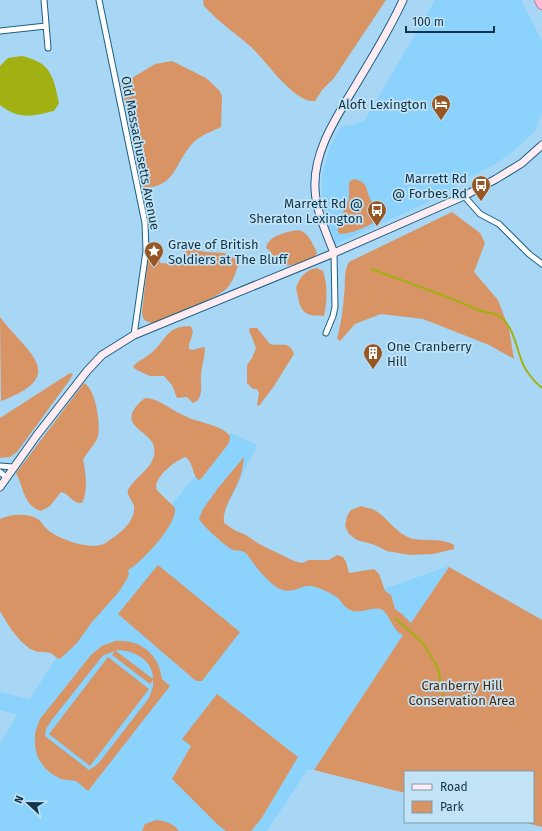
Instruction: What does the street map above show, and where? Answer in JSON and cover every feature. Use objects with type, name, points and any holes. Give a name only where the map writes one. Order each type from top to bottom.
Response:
[{"type":"highway","points":[[540,0],[542,4]]},
{"type":"main road","points":[[334,253],[320,218],[315,196],[315,178],[319,155],[334,123],[390,26],[403,0]]},
{"type":"main road","points":[[0,487],[3,475],[14,467],[87,371],[102,355],[134,335],[334,253],[464,196],[496,180],[522,163],[542,145]]},
{"type":"street","points":[[44,0],[48,48]]},
{"type":"street","name":"Old Massachusetts Avenue","points":[[99,0],[145,223],[146,251],[134,335]]},
{"type":"street","points":[[0,31],[46,26]]},
{"type":"street","points":[[464,196],[480,214],[499,224],[529,254],[542,264]]},
{"type":"street","points":[[326,333],[335,307],[334,253]]},
{"type":"street","points":[[0,466],[14,467]]},
{"type":"shaded area","points":[[435,0],[521,0],[542,41],[542,112],[535,131],[515,150],[497,163],[464,180],[439,197],[336,244],[326,219],[322,196],[322,176],[329,149],[341,126],[354,125],[365,120]]},
{"type":"shaded area","points":[[22,56],[39,62],[49,72],[55,85],[59,103],[54,111],[26,116],[13,113],[0,105],[0,66],[8,58]]},
{"type":"shaded area","points":[[231,433],[257,445],[215,531],[350,601],[449,566],[314,770],[308,769],[267,831],[0,831],[0,744],[17,715],[0,710],[0,692],[30,699],[94,598]]},
{"type":"green space","points":[[203,0],[386,0],[334,78],[322,90],[315,101],[307,100],[298,96],[280,80],[250,46],[219,21],[204,6]]},
{"type":"green space","points":[[172,61],[206,78],[219,90],[222,96],[221,127],[195,141],[173,173],[162,184],[154,187],[143,188],[120,79],[127,81],[155,64]]},
{"type":"green space","points":[[354,179],[363,182],[380,216],[373,223],[362,228],[345,234],[340,234],[338,232],[337,222],[349,199],[349,182]]},
{"type":"green space","points":[[452,212],[480,233],[485,243],[474,272],[498,300],[509,329],[514,359],[489,345],[423,319],[381,314],[355,324],[340,341],[337,338],[340,328],[345,291],[345,274],[349,262]]},
{"type":"green space","points":[[299,230],[308,236],[317,253],[315,256],[302,262],[286,266],[281,265],[266,248],[268,244],[274,237]]},
{"type":"green space","points":[[186,247],[199,251],[230,255],[239,263],[232,281],[224,291],[205,301],[153,323],[146,321],[142,312],[148,260],[160,259],[160,263],[185,264]]},
{"type":"green space","points":[[317,268],[323,271],[326,282],[324,316],[311,315],[301,308],[296,288],[306,272]]},
{"type":"green space","points":[[0,317],[30,353],[36,363],[38,372],[34,382],[22,391],[1,401]]},
{"type":"green space","points":[[190,326],[193,331],[189,349],[193,350],[203,347],[205,348],[201,374],[201,394],[197,401],[193,403],[187,397],[177,398],[172,385],[164,376],[150,376],[133,367],[155,349],[175,329]]},
{"type":"green space","points":[[250,328],[257,328],[270,344],[287,345],[294,354],[274,386],[259,406],[257,405],[259,393],[257,389],[253,389],[247,383],[247,365],[256,348],[249,330]]},
{"type":"green space","points":[[70,373],[73,374],[69,381],[17,452],[10,457],[0,458],[0,418]]},
{"type":"green space","points":[[84,383],[92,393],[95,400],[99,426],[97,439],[83,460],[86,482],[84,498],[82,503],[79,503],[61,492],[50,506],[41,511],[31,505],[27,500],[16,473]]},
{"type":"green space","points":[[146,398],[161,403],[180,414],[221,429],[230,436],[229,443],[201,479],[198,480],[196,478],[189,460],[186,457],[171,465],[161,475],[156,486],[157,490],[175,508],[174,515],[165,533],[142,559],[128,570],[129,574],[127,579],[118,593],[92,622],[77,643],[60,659],[48,652],[35,651],[20,640],[10,628],[0,611],[0,519],[18,515],[32,516],[38,519],[48,530],[59,537],[88,546],[103,544],[117,535],[130,522],[134,512],[134,506],[128,494],[128,490],[153,460],[154,447],[152,442],[134,425],[132,420],[132,415],[135,408]]},
{"type":"green space","name":"Cranberry Hill Conservation Area","points":[[244,457],[240,476],[228,502],[224,523],[259,544],[294,561],[302,563],[309,560],[329,560],[337,555],[343,557],[349,573],[374,569],[379,574],[385,591],[391,595],[395,609],[411,623],[449,567],[542,620],[542,827],[527,823],[534,823],[534,771],[404,771],[404,793],[314,770],[403,635],[396,630],[386,613],[380,609],[353,611],[347,608],[339,599],[322,589],[312,586],[304,586],[285,591],[269,581],[245,553],[229,548],[205,527],[199,519],[203,509],[218,488]]},
{"type":"green space","points":[[361,506],[373,509],[398,531],[408,537],[414,539],[445,541],[454,545],[454,549],[433,554],[410,555],[387,551],[375,545],[357,540],[349,534],[345,526],[347,516],[351,510]]},
{"type":"green space","points":[[158,565],[240,632],[202,681],[196,681],[118,614]]},
{"type":"green space","points":[[115,641],[124,641],[147,650],[157,662],[162,679],[170,686],[88,791],[76,781],[61,779],[45,768],[38,758],[35,746],[35,733],[40,719],[91,655],[102,646]],"holes":[[[123,650],[136,654],[146,661],[150,666],[153,679],[116,651]],[[115,651],[112,655],[150,684],[153,680],[153,687],[149,698],[98,764],[89,770],[45,736],[46,729],[100,659],[104,655]]]},
{"type":"green space","points":[[108,657],[149,689],[90,766],[49,734]]},
{"type":"green space","points":[[217,694],[298,757],[261,819],[251,831],[226,831],[217,824],[172,779],[191,746],[182,739]]},
{"type":"green space","points":[[156,820],[169,823],[179,831],[142,831],[145,824]]},
{"type":"waterway","points":[[371,269],[502,318],[512,332],[524,367],[542,388]]},
{"type":"waterway","points":[[396,619],[423,643],[438,668],[443,695]]},
{"type":"place","name":"Aloft Lexington","points":[[441,121]]},
{"type":"place","name":"Marrett Rd @ Forbes Rd","points":[[481,202]]},
{"type":"place","name":"Marrett Rd @ Sheraton Lexington","points":[[377,227]]},
{"type":"place","name":"Grave of British Soldiers at The Bluff","points":[[154,268]]},
{"type":"place","name":"One Cranberry Hill","points":[[373,370]]}]
